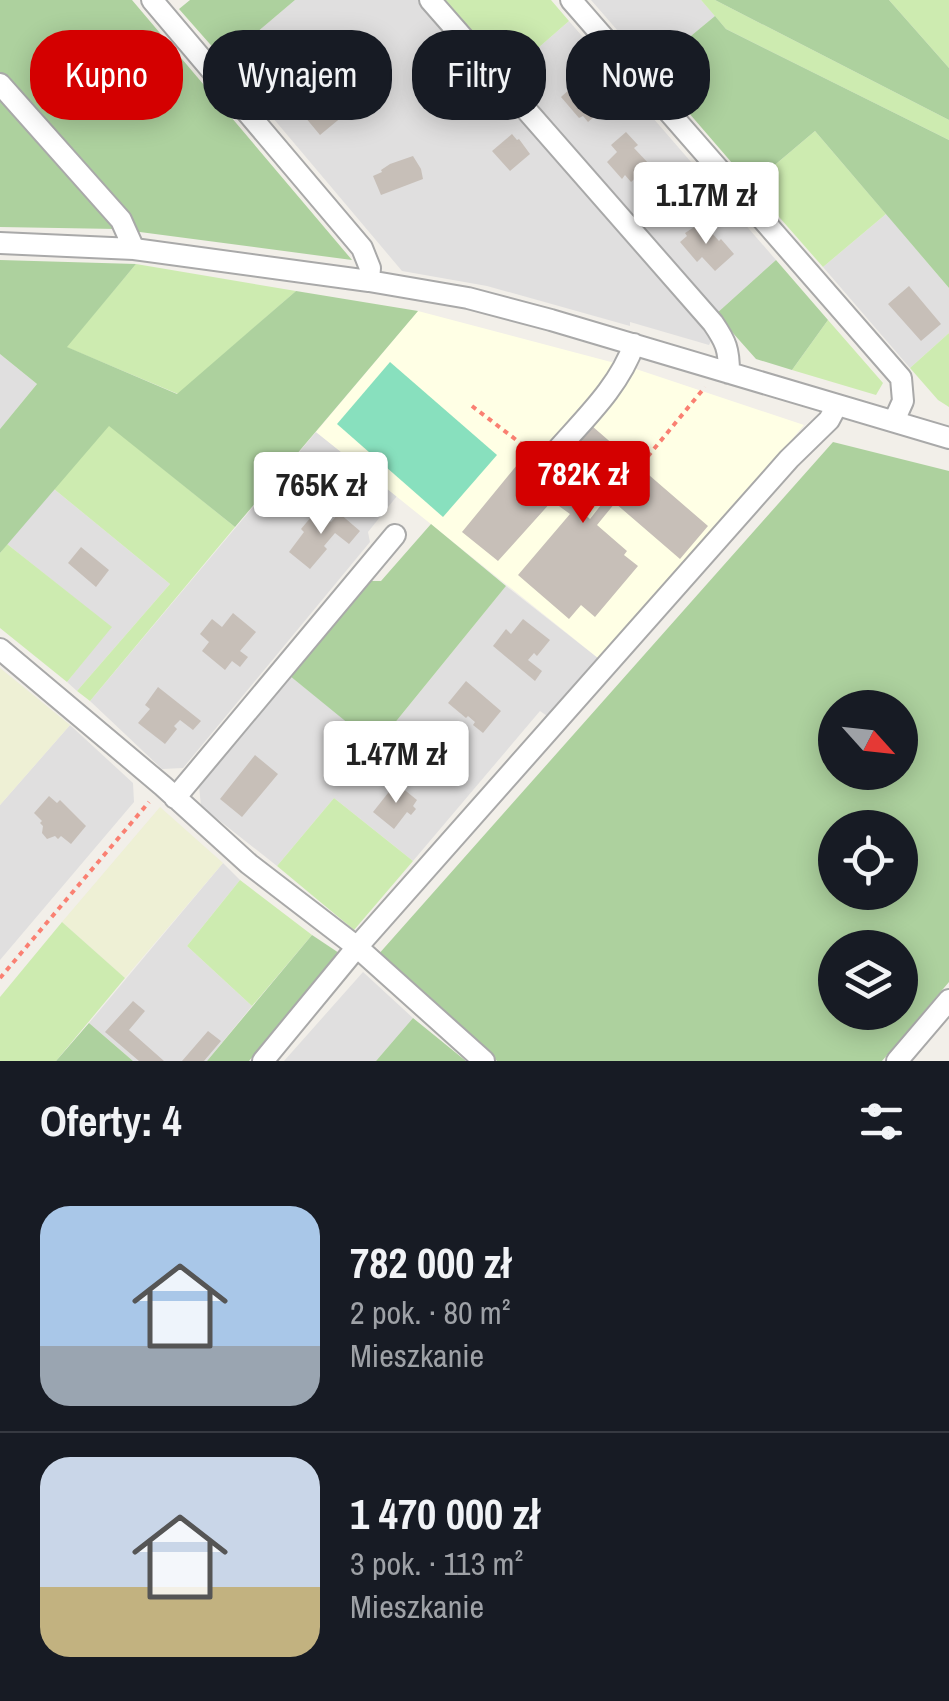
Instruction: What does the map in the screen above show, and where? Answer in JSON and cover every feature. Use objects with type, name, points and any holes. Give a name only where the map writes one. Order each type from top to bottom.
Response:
[{"type":"street","points":[[152,0],[362,248],[370,268],[369,281]]},
{"type":"street","points":[[430,0],[713,323],[729,351],[729,373]]},
{"type":"street","points":[[571,0],[902,378],[903,401],[894,421]]},
{"type":"street","points":[[0,84],[121,220],[134,249]]},
{"type":"street","points":[[0,243],[134,249],[468,298],[949,438]]},
{"type":"street","points":[[550,457],[614,383],[634,344]]},
{"type":"street","points":[[263,1061],[357,948],[789,459],[829,420],[836,405]]},
{"type":"street","points":[[169,792],[395,535]]},
{"type":"street","points":[[0,649],[249,864],[357,948],[484,1061]]},
{"type":"street","points":[[897,1061],[949,1000]]},
{"type":"path","points":[[636,472],[708,382]]},
{"type":"path","points":[[472,406],[546,462],[550,457]]},
{"type":"path","points":[[0,978],[169,792]]},
{"type":"shaded area","points":[[295,0],[418,0],[444,30],[412,30],[412,120],[523,120],[713,337],[709,345],[487,286],[402,271],[275,120],[392,120],[392,30],[260,30]]},
{"type":"shaded area","points":[[591,0],[701,0],[715,16],[698,30],[617,30]]},
{"type":"shaded area","points":[[569,21],[577,30],[566,30],[566,120],[655,120],[776,260],[716,314],[545,120],[546,41]]},
{"type":"shaded area","points":[[886,214],[949,288],[949,333],[910,368],[823,267]]},
{"type":"shaded area","points":[[418,311],[630,367],[804,425],[603,662],[316,432]]},
{"type":"shaded area","points":[[0,354],[37,384],[0,429]]},
{"type":"shaded area","points":[[316,432],[397,496],[368,532],[370,542],[183,768],[162,769],[90,701]]},
{"type":"shaded area","points":[[54,489],[170,584],[77,691],[67,682],[111,627],[7,544]]},
{"type":"shaded area","points":[[506,586],[603,662],[553,720],[540,711],[413,861],[334,798],[277,866],[201,806],[199,786],[290,676],[377,745]]},
{"type":"shaded area","points":[[0,668],[70,725],[0,805]]},
{"type":"shaded area","points":[[70,725],[133,783],[134,802],[0,960],[0,805]]},
{"type":"shaded area","points":[[160,807],[223,863],[125,978],[62,922]]},
{"type":"shaded area","points":[[223,863],[240,880],[187,946],[252,1006],[207,1061],[133,1061],[89,1023]]},
{"type":"shaded area","points":[[363,972],[413,1018],[376,1061],[284,1061]]},
{"type":"green space","points":[[0,0],[132,0],[157,30],[30,30],[30,120],[183,120],[183,60],[203,84],[203,120],[234,120],[352,260],[117,229],[0,227]]},
{"type":"green space","points":[[190,0],[295,0],[260,30],[203,30],[203,36],[179,9]]},
{"type":"green space","points":[[439,0],[551,0],[569,21],[546,41],[546,30],[465,30]]},
{"type":"green space","points":[[701,0],[715,0],[949,120],[949,140],[726,29]]},
{"type":"green space","points":[[715,0],[889,0],[949,68],[949,120]]},
{"type":"green space","points":[[889,0],[949,0],[949,68]]},
{"type":"green space","points":[[715,16],[726,29],[949,140],[949,288],[815,131],[751,185],[695,120],[710,120],[710,30],[698,30]]},
{"type":"green space","points":[[815,131],[886,214],[823,267],[751,185]]},
{"type":"green space","points":[[0,260],[136,264],[67,347],[177,394],[296,291],[418,311],[235,527],[109,426],[0,553],[0,429],[37,384],[0,354]]},
{"type":"green space","points":[[776,260],[828,320],[792,370],[756,359],[716,314]]},
{"type":"green space","points":[[136,264],[296,291],[178,394],[66,347]]},
{"type":"green space","points":[[828,320],[883,383],[876,395],[792,370]]},
{"type":"green space","points":[[949,333],[949,407],[910,368]]},
{"type":"green space","points":[[390,362],[497,455],[443,517],[337,424]]},
{"type":"green space","points":[[109,425],[235,527],[90,701],[77,691],[170,584],[54,489]]},
{"type":"green space","points":[[833,442],[949,471],[949,982],[918,1019],[918,930],[818,930],[818,1030],[908,1030],[882,1061],[497,1061],[377,956]]},
{"type":"green space","points":[[431,524],[506,586],[376,746],[290,676],[369,581],[381,581]]},
{"type":"green space","points":[[7,544],[112,627],[67,682],[0,628],[0,553]]},
{"type":"green space","points":[[334,798],[413,861],[354,930],[277,866]]},
{"type":"green space","points":[[240,880],[312,935],[252,1006],[187,946]]},
{"type":"green space","points":[[62,922],[125,978],[56,1061],[0,1061],[0,997]]},
{"type":"green space","points":[[312,935],[339,953],[249,1061],[207,1061]]},
{"type":"green space","points":[[413,1018],[466,1061],[376,1061]]},
{"type":"green space","points":[[89,1023],[133,1061],[56,1061]]},
{"type":"building","points":[[308,120],[338,120],[320,135]]},
{"type":"building","points":[[626,132],[650,165],[631,182],[625,175],[622,179],[607,162],[617,152],[611,145]]},
{"type":"building","points":[[512,134],[530,154],[510,171],[492,151]]},
{"type":"building","points":[[413,156],[423,179],[381,195],[373,176],[390,164]]},
{"type":"building","points":[[702,222],[734,254],[715,271],[702,257],[697,262],[680,242],[687,236],[685,233]]},
{"type":"building","points":[[909,286],[941,324],[921,341],[888,304]]},
{"type":"building","points":[[592,426],[638,466],[634,471],[638,474],[642,469],[708,526],[680,559],[615,503],[597,525],[638,566],[595,617],[581,605],[569,619],[518,575],[570,514],[552,501],[498,561],[462,532],[522,459],[590,519],[608,496],[563,459]]},
{"type":"building","points":[[317,510],[331,522],[339,513],[360,531],[349,544],[335,533],[310,569],[289,552]]},
{"type":"building","points":[[81,547],[109,570],[96,587],[68,563]]},
{"type":"building","points":[[233,613],[256,632],[240,651],[248,657],[240,667],[232,661],[225,670],[202,651],[209,642],[200,634],[212,619],[222,627]]},
{"type":"building","points":[[523,619],[550,640],[537,656],[534,653],[528,660],[542,671],[535,681],[493,646],[506,629],[511,634]]},
{"type":"building","points":[[466,681],[501,711],[483,733],[468,716],[448,703]]},
{"type":"building","points":[[158,687],[201,721],[193,730],[180,720],[165,744],[138,723],[150,709],[145,705]]},
{"type":"building","points":[[255,755],[278,774],[242,817],[220,799]]},
{"type":"building","points":[[396,783],[417,800],[413,806],[416,809],[411,815],[407,812],[394,829],[373,812]]},
{"type":"building","points":[[49,796],[57,803],[60,800],[86,826],[71,844],[61,836],[47,839],[42,833],[42,821],[34,813]]},
{"type":"building","points":[[133,1001],[145,1011],[129,1030],[164,1061],[139,1061],[105,1032]]},
{"type":"building","points":[[208,1031],[221,1041],[204,1061],[182,1061]]}]
